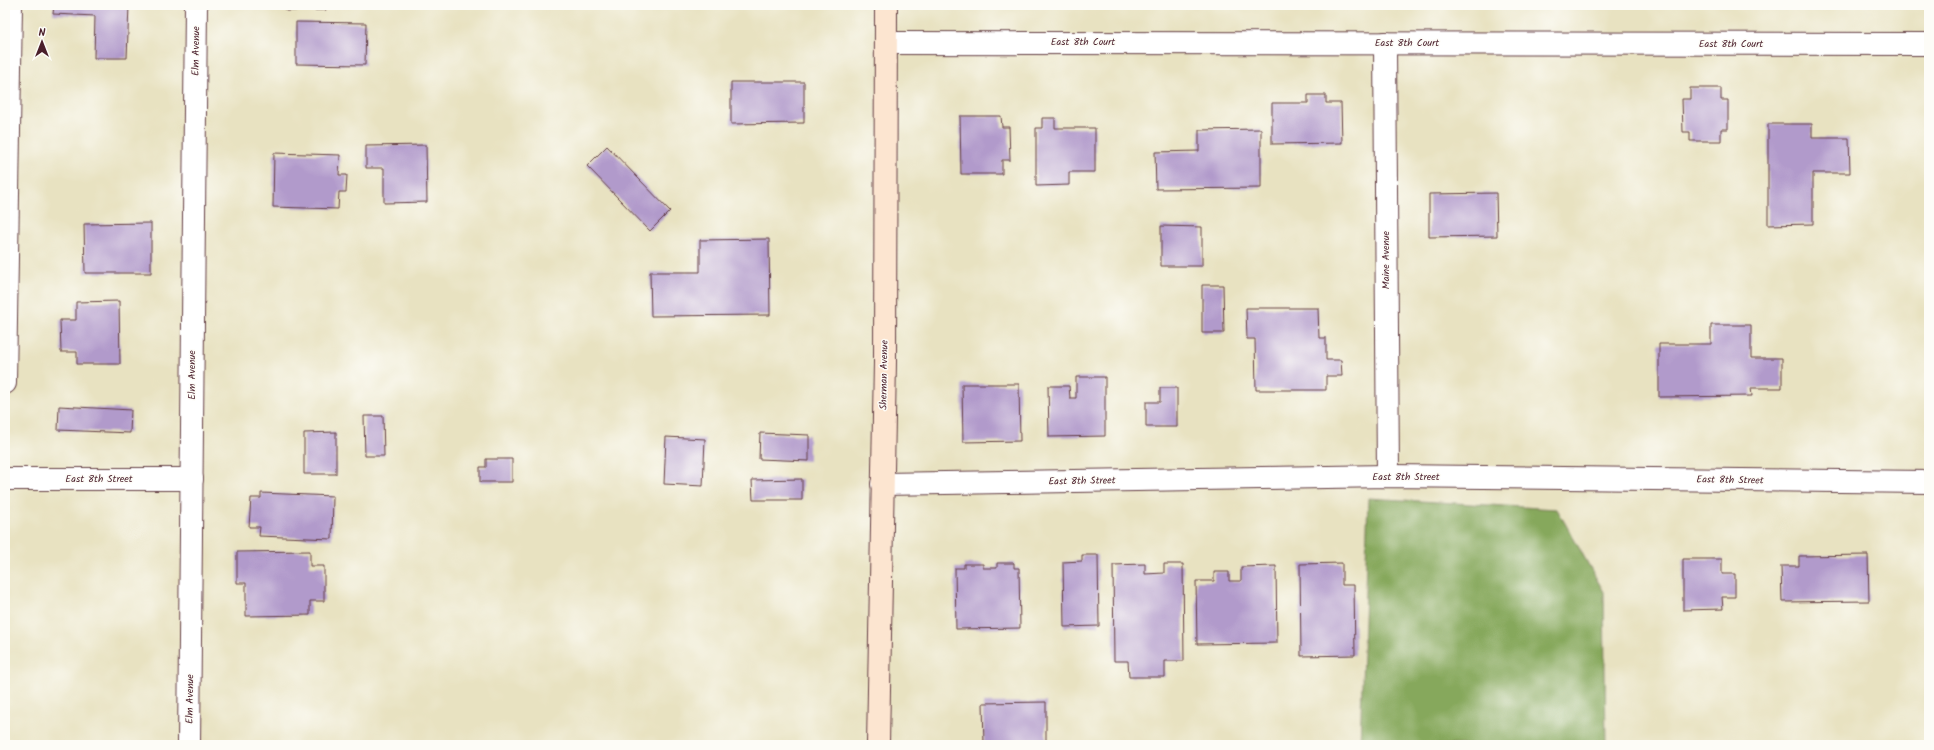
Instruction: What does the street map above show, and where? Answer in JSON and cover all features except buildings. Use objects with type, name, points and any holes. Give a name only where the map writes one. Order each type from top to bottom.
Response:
[{"type":"street","points":[[5,383],[11,5]]},
{"type":"street","name":"Elm Avenue","points":[[189,745],[196,5]]},
{"type":"street","name":"Sherman Avenue","points":[[878,745],[885,362],[886,5]]},
{"type":"street","name":"East 8th Court","points":[[886,43],[1929,44]]},
{"type":"street","name":"Maine Avenue","points":[[1385,44],[1388,476]]},
{"type":"street","name":"East 8th Street","points":[[882,484],[1388,476],[1929,482]]},
{"type":"street","name":"East 8th Street","points":[[5,479],[192,479]]},
{"type":"green space","points":[[1368,498],[1557,509],[1604,592],[1606,745],[1360,745]]}]
